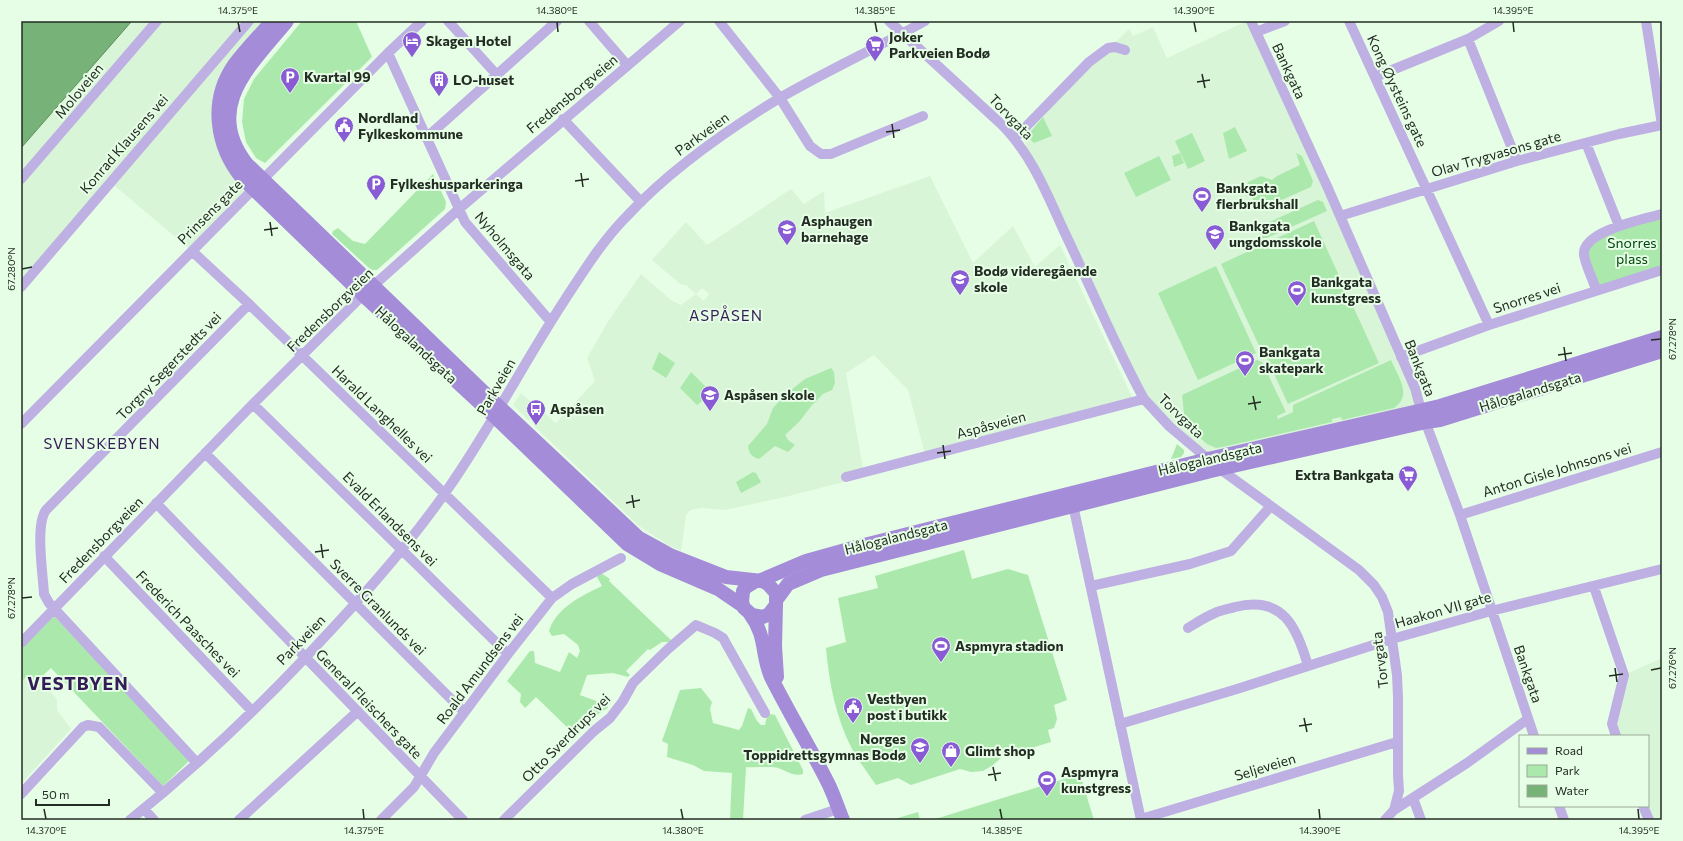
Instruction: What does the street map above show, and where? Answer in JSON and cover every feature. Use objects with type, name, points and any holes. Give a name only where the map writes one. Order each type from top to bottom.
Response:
[{"type":"street","name":"Moloveien","points":[[21,179],[157,21]]},
{"type":"street","name":"Konrad Klausens vei","points":[[21,286],[249,21]]},
{"type":"street","name":"Hålogalandsgata","points":[[258,184],[242,178],[228,159],[218,128],[218,114],[222,92],[234,66],[272,21]]},
{"type":"street","name":"Hålogalandsgata","points":[[287,21],[247,69],[235,89],[230,108],[231,133],[236,148],[258,184],[498,413],[639,538],[670,555],[726,577],[768,584],[773,587],[777,602]]},
{"type":"street","name":"Prinsens gate","points":[[21,424],[388,53],[422,21]]},
{"type":"street","points":[[448,21],[497,74]]},
{"type":"street","points":[[426,138],[556,21]]},
{"type":"street","points":[[589,21],[627,65]]},
{"type":"street","name":"Fredensborgveien","points":[[21,643],[253,404],[369,291],[459,209],[680,21]]},
{"type":"street","points":[[719,21],[780,98],[810,146],[817,152],[825,155],[838,151],[923,116]]},
{"type":"street","name":"Torvgata","points":[[889,21],[1015,138],[1031,163],[1047,194],[1144,399],[1170,426],[1220,469],[1358,570],[1374,585],[1382,597],[1388,612],[1398,697],[1399,791],[1394,810],[1385,820]]},
{"type":"street","name":"Parkveien","points":[[130,820],[164,793],[252,711],[356,604],[401,550],[444,494],[498,413],[550,321],[600,247],[641,202],[662,182],[734,127],[780,98],[926,21]]},
{"type":"street","name":"Bankgata","points":[[1251,21],[1340,216],[1415,388],[1534,735]]},
{"type":"street","points":[[1256,32],[1285,21]]},
{"type":"street","name":"Kong Øysteins gate","points":[[1349,21],[1489,324]]},
{"type":"street","points":[[1375,77],[1468,39],[1499,21]]},
{"type":"street","points":[[1646,21],[1662,125]]},
{"type":"street","points":[[1468,39],[1517,161]]},
{"type":"street","points":[[1015,138],[1089,62],[1108,48],[1115,47],[1125,50]]},
{"type":"street","name":"Nyholmsgata","points":[[388,53],[465,222],[550,321]]},
{"type":"street","points":[[563,119],[641,202]]},
{"type":"street","name":"Olav Trygvasons gate","points":[[1340,216],[1426,188],[1517,161],[1619,134],[1662,125]]},
{"type":"street","points":[[1586,143],[1619,226]]},
{"type":"street","points":[[1596,290],[1584,254],[1585,244],[1593,237],[1619,226],[1662,214]]},
{"type":"street","name":"Harald Langhelles vei","points":[[192,251],[249,304],[552,598]]},
{"type":"street","name":"Snorres vei","points":[[1402,357],[1489,324],[1662,270]]},
{"type":"street","name":"Torgny Segerstedts vei","points":[[197,763],[54,610],[44,594],[40,533],[41,519],[43,514],[249,304]]},
{"type":"street","name":"Hålogalandsgata","points":[[498,413],[627,544],[660,564],[718,589],[757,617],[763,617],[769,614],[788,584],[821,570],[1424,416],[1440,406],[1662,337]]},
{"type":"street","name":"Hålogalandsgata","points":[[746,610],[741,597],[746,586],[806,561],[826,555],[1208,459],[1424,416],[1443,419],[1662,351]]},
{"type":"street","name":"Aspåsveien","points":[[846,477],[1144,399]]},
{"type":"street","name":"Evald Erlandsens vei","points":[[253,404],[508,654]]},
{"type":"street","name":"Anton Gisle Johnsons vei","points":[[1460,516],[1662,452]]},
{"type":"street","name":"Sverre Granlunds vei","points":[[205,453],[464,712]]},
{"type":"street","name":"General Fleischers gate","points":[[156,504],[463,820]]},
{"type":"street","points":[[1073,505],[1141,820]]},
{"type":"street","points":[[1091,586],[1190,564],[1231,551],[1270,507]]},
{"type":"street","name":"Frederich Paasches vei","points":[[104,556],[252,711]]},
{"type":"street","name":"Roald Amundsens vei","points":[[381,820],[409,794],[434,753],[552,598],[572,584],[621,558]]},
{"type":"street","name":"Haakon VII gate","points":[[1120,724],[1392,639],[1491,611],[1594,587],[1662,569]]},
{"type":"street","points":[[1594,587],[1624,676],[1612,724],[1616,735]]},
{"type":"street","points":[[777,602],[775,646],[777,687]]},
{"type":"street","points":[[1188,628],[1215,612],[1240,606],[1258,604],[1273,608],[1282,614],[1292,625],[1302,645],[1308,666]]},
{"type":"street","points":[[746,610],[756,623],[761,634],[768,668],[784,704],[829,784],[841,815],[805,820]]},
{"type":"street","name":"Otto Sverdrups vei","points":[[504,820],[594,731],[610,718],[623,701],[633,683],[668,649],[696,625],[715,633],[722,638],[765,713]]},
{"type":"street","points":[[239,820],[358,711]]},
{"type":"street","points":[[1394,810],[1528,720]]},
{"type":"street","points":[[21,794],[83,727],[88,725],[99,727],[164,793]]},
{"type":"street","name":"Seljeveien","points":[[1141,820],[1398,742]]},
{"type":"street","points":[[1413,798],[1422,820]]},
{"type":"street","points":[[1559,807],[1564,820]]},
{"type":"street","points":[[1643,807],[1648,820]]},
{"type":"street","points":[[144,809],[154,820]]},
{"type":"shaded area","points":[[131,21],[272,21],[222,92],[253,189],[192,251],[110,182],[21,287],[21,148]]},
{"type":"shaded area","name":"Bankgata ungdomsskole","points":[[1247,21],[1251,21],[1421,410],[1208,459],[1144,399],[1031,163],[1024,139],[1077,80],[1129,29],[1133,36],[1153,27],[1167,58]]},
{"type":"shaded area","points":[[930,176],[973,263],[1013,226],[1035,267],[1060,245],[1133,399],[925,454],[908,390],[874,355],[846,373],[863,468],[859,478],[789,496],[725,510],[701,508],[690,510],[686,515],[681,551],[668,545],[639,526],[534,426],[535,424],[530,419],[529,421],[513,405],[521,393],[556,423],[595,381],[587,358],[609,320],[641,274],[671,300],[681,305],[696,294],[686,285],[680,284],[652,260],[686,222],[707,245],[791,189],[804,204],[824,191],[825,213]],"holes":[[[702,288],[709,294],[704,301],[696,294]]]},
{"type":"shaded area","points":[[1662,658],[1662,820],[1648,820],[1649,735],[1616,735],[1612,724],[1624,675]]},
{"type":"shaded area","points":[[28,675],[35,682],[39,679],[57,699],[57,710],[71,729],[22,783],[21,682]]},
{"type":"green space","name":"Kvartal 99","points":[[302,21],[356,21],[372,57],[265,163],[256,158],[246,142],[242,122],[244,99],[254,79]]},
{"type":"green space","points":[[1043,117],[1052,136],[1034,143],[1027,136]]},
{"type":"green space","points":[[1235,127],[1247,151],[1229,159],[1223,133]]},
{"type":"green space","points":[[1192,133],[1205,161],[1188,169],[1175,141]]},
{"type":"green space","points":[[1180,153],[1184,163],[1174,167],[1172,156]]},
{"type":"green space","points":[[1296,153],[1302,156],[1313,181],[1311,187],[1258,209],[1247,188],[1248,182],[1261,176],[1272,180],[1300,165]]},
{"type":"green space","points":[[1159,156],[1171,180],[1136,197],[1124,173]]},
{"type":"green space","points":[[433,174],[446,202],[445,209],[377,270],[369,268],[332,234],[333,231],[338,228],[353,241],[365,244]]},
{"type":"green space","points":[[1318,200],[1323,202],[1327,211],[1251,245],[1254,240],[1268,233],[1265,228],[1267,223]]},
{"type":"green space","name":"Snorres plass","points":[[1662,214],[1662,270],[1596,290],[1585,244]]},
{"type":"green space","name":"Bankgata kunstgress","points":[[1314,221],[1379,363],[1288,404],[1221,264]]},
{"type":"green space","points":[[1216,266],[1256,353],[1198,380],[1158,293]]},
{"type":"green space","points":[[659,352],[675,363],[666,378],[652,369]]},
{"type":"green space","points":[[1257,360],[1262,362],[1286,412],[1277,416],[1278,419],[1293,412],[1293,405],[1391,360],[1400,379],[1403,397],[1400,403],[1394,408],[1342,420],[1341,417],[1332,419],[1332,422],[1227,446],[1216,448],[1207,444],[1181,421],[1184,414],[1182,395]]},
{"type":"green space","points":[[831,368],[834,372],[835,383],[832,390],[823,394],[799,422],[785,435],[788,440],[795,445],[788,452],[775,446],[759,459],[753,456],[749,451],[748,446],[767,424],[773,408],[786,394],[805,379]]},
{"type":"green space","points":[[691,372],[712,393],[697,405],[680,388]]},
{"type":"green space","points":[[1177,444],[1184,450],[1184,453],[1181,457],[1171,459]]},
{"type":"green space","points":[[753,472],[756,473],[761,482],[741,493],[736,482]]},
{"type":"green space","name":"Aspmyra stadion","points":[[964,550],[972,579],[1008,569],[1028,575],[1067,700],[1054,705],[1057,719],[1054,728],[1048,730],[1051,742],[1002,757],[983,771],[971,772],[960,769],[911,785],[898,778],[876,785],[852,749],[846,737],[831,687],[826,648],[846,642],[838,598],[878,588],[875,576]]},
{"type":"green space","points":[[601,573],[610,579],[609,581],[671,640],[670,642],[662,642],[650,650],[648,649],[626,671],[630,675],[628,677],[613,673],[587,675],[580,695],[607,705],[608,708],[574,734],[536,697],[525,708],[520,702],[521,694],[507,681],[530,651],[534,651],[535,663],[560,672],[569,652],[577,658],[580,651],[578,645],[564,634],[552,636],[549,631],[552,623],[563,609],[586,594],[602,586],[597,577]]},
{"type":"green space","points":[[54,616],[190,760],[163,786],[51,668],[35,683],[28,675],[21,682],[21,649]]},
{"type":"green space","points":[[701,688],[712,702],[710,709],[713,723],[739,730],[742,726],[748,708],[751,709],[757,721],[761,725],[765,725],[767,716],[770,714],[775,715],[803,770],[803,774],[796,775],[775,767],[746,767],[743,820],[730,820],[732,773],[704,771],[693,765],[667,757],[668,744],[662,741],[680,690]]},
{"type":"green space","name":"Aspmyra kunstgress","points":[[1080,774],[1094,820],[932,820]]},
{"type":"green space","points":[[918,812],[920,820],[891,820]]},
{"type":"water","points":[[21,21],[131,22],[21,148]]},
{"type":"place","name":"Skagen Hotel","points":[[412,58]]},
{"type":"place","name":"Joker Parkveien Bodø","points":[[875,62]]},
{"type":"place","name":"Kvartal 99","points":[[290,94]]},
{"type":"place","name":"LO-huset","points":[[439,97]]},
{"type":"place","name":"Nordland Fylkeskommune","points":[[344,143]]},
{"type":"place","name":"Fylkeshusparkeringa","points":[[376,201]]},
{"type":"place","name":"Bankgata flerbrukshall","points":[[1202,213]]},
{"type":"place","name":"Asphaugen barnehage","points":[[787,246]]},
{"type":"place","name":"Bankgata ungdomsskole","points":[[1215,251]]},
{"type":"place","name":"Bodø videregående skole","points":[[960,296]]},
{"type":"place","name":"Bankgata kunstgress","points":[[1297,307]]},
{"type":"place","name":"Bankgata skatepark","points":[[1245,377]]},
{"type":"place","name":"Aspåsen skole","points":[[710,412]]},
{"type":"place","name":"Aspåsen","points":[[536,426]]},
{"type":"place","name":"Extra Bankgata","points":[[1408,492]]},
{"type":"place","name":"Aspmyra stadion","points":[[941,663]]},
{"type":"place","name":"Vestbyen post i butikk","points":[[853,724]]},
{"type":"place","name":"Norges Toppidrettsgymnas Bodø","points":[[920,764]]},
{"type":"place","name":"Glimt shop","points":[[951,768]]},
{"type":"place","name":"Aspmyra kunstgress","points":[[1047,797]]},
{"type":"district","name":"ASPÅSEN","points":[[726,316]]},
{"type":"district","name":"SVENSKEBYEN","points":[[102,444]]},
{"type":"district","name":"VESTBYEN","points":[[78,684]]}]
